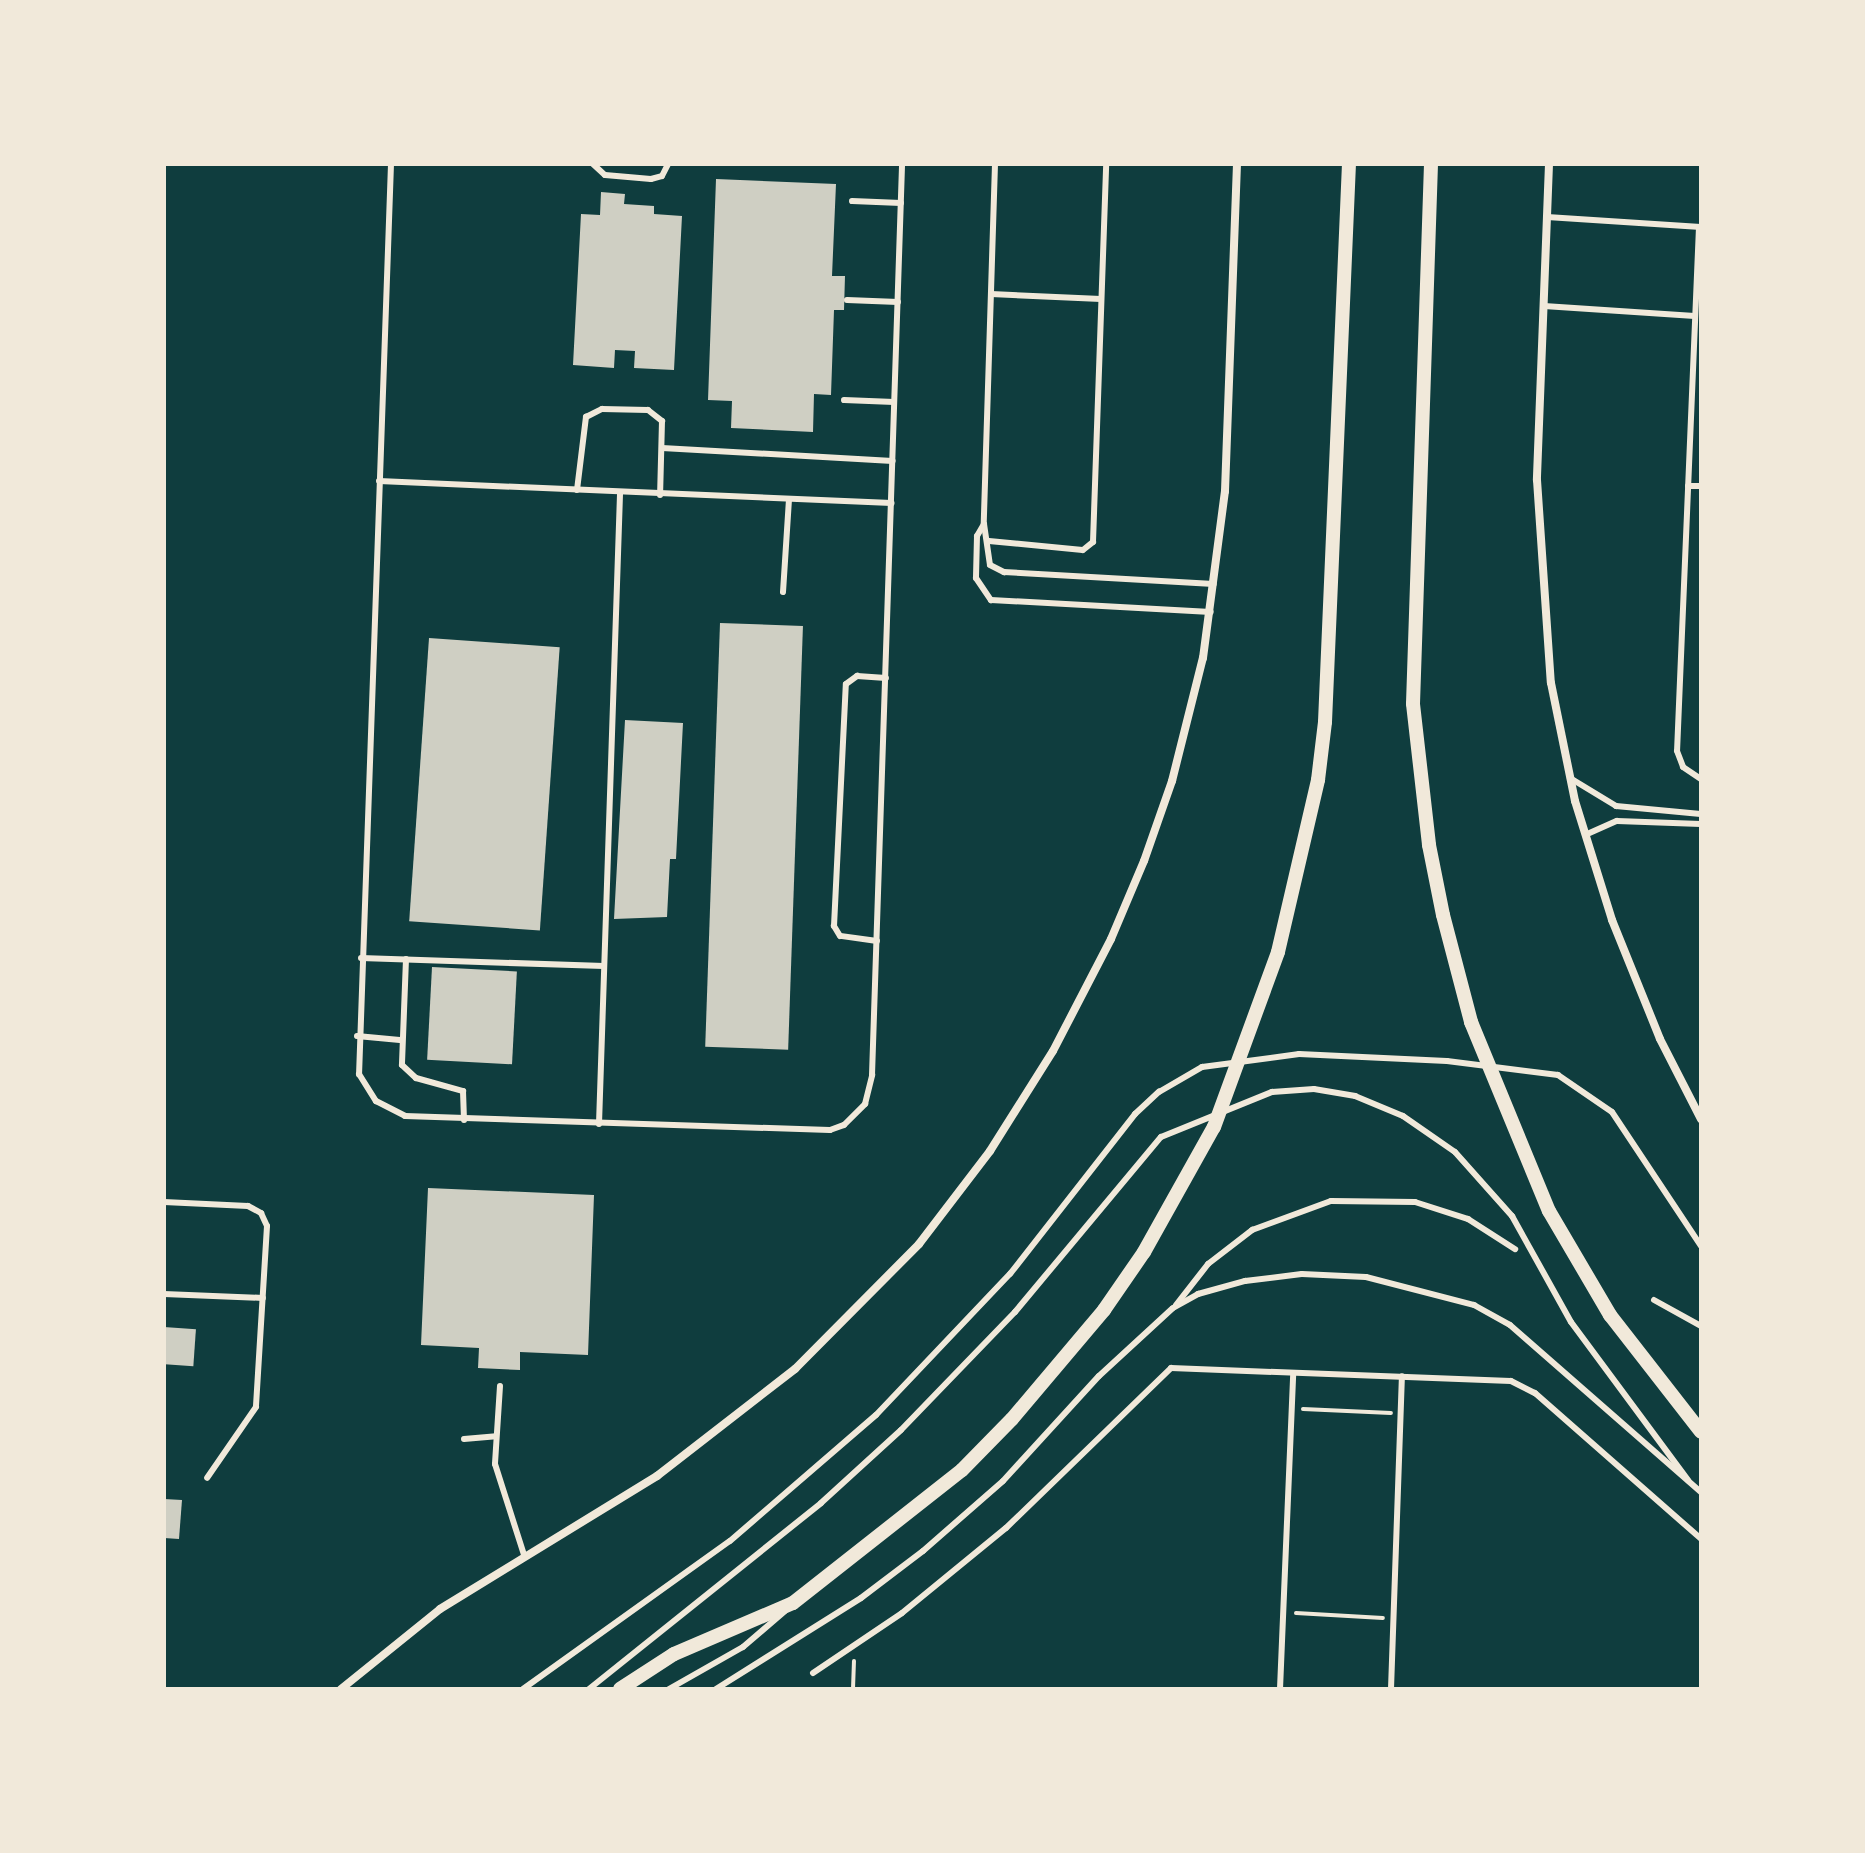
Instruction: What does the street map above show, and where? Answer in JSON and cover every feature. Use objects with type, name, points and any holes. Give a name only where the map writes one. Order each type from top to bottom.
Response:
[{"type":"street","points":[[341,1689],[388,1647],[524,1555],[657,1476],[795,1369],[880,1287],[973,1174],[1053,1051],[1128,900],[1172,781],[1211,612],[1225,491],[1237,164]]},
{"type":"street","points":[[620,1689],[674,1654],[793,1603],[940,1489],[1050,1377],[1144,1252],[1214,1127],[1250,1036],[1301,867],[1325,722],[1349,164]]},
{"type":"street","points":[[1431,164],[1413,704],[1429,845],[1471,1022],[1499,1100],[1537,1187],[1589,1281],[1633,1348],[1701,1432]]},
{"type":"street","points":[[1549,164],[1538,548],[1551,683],[1585,835],[1642,1000],[1700,1117]]},
{"type":"lane","points":[[391,164],[357,1036],[359,1074],[376,1101],[405,1116],[830,1130],[844,1125],[871,1090],[902,164]]},
{"type":"lane","points":[[593,164],[605,175],[651,179],[662,176],[668,164]]},
{"type":"lane","points":[[995,164],[984,524],[989,541],[990,565],[998,571],[1215,584]]},
{"type":"lane","points":[[989,541],[1083,550],[1093,542],[1106,164]]},
{"type":"lane","points":[[852,201],[901,203]]},
{"type":"lane","points":[[1547,217],[1700,227],[1677,751],[1683,767],[1701,779]]},
{"type":"lane","points":[[991,294],[1101,299]]},
{"type":"lane","points":[[847,300],[898,302]]},
{"type":"lane","points":[[1544,306],[1695,316]]},
{"type":"lane","points":[[844,400],[894,402]]},
{"type":"lane","points":[[577,490],[582,427],[591,412],[654,412],[662,421],[660,495]]},
{"type":"lane","points":[[662,448],[893,461]]},
{"type":"lane","points":[[379,481],[620,494],[892,503]]},
{"type":"lane","points":[[1688,486],[1701,486]]},
{"type":"lane","points":[[599,1124],[620,494]]},
{"type":"lane","points":[[783,592],[789,499]]},
{"type":"lane","points":[[984,524],[977,536],[976,578],[982,595],[991,600],[1211,612]]},
{"type":"lane","points":[[877,941],[840,936],[834,926],[846,684],[857,676],[886,678]]},
{"type":"lane","points":[[1570,778],[1616,806],[1701,814]]},
{"type":"lane","points":[[1585,835],[1617,821],[1701,824]]},
{"type":"lane","points":[[361,958],[604,966]]},
{"type":"lane","points":[[406,959],[400,1059],[410,1075],[463,1091],[464,1120]]},
{"type":"lane","points":[[357,1036],[400,1040]]},
{"type":"lane","points":[[523,1689],[705,1560],[858,1431],[1010,1274],[1135,1114],[1173,1082],[1202,1067],[1299,1054],[1447,1061],[1558,1075],[1612,1112],[1701,1246]]},
{"type":"lane","points":[[589,1689],[821,1503],[901,1430],[1015,1312],[1161,1137],[1272,1092],[1314,1089],[1355,1096],[1403,1116],[1455,1152],[1512,1216],[1571,1322],[1688,1480]]},
{"type":"lane","points":[[716,1689],[724,1687],[861,1598],[923,1551],[1003,1481],[1099,1376],[1173,1308],[1229,1246],[1277,1217],[1331,1201],[1415,1202],[1468,1219],[1515,1249]]},
{"type":"lane","points":[[164,1202],[248,1206],[261,1213],[267,1234],[256,1407],[207,1478]]},
{"type":"lane","points":[[1173,1308],[1234,1284],[1302,1274],[1389,1280],[1454,1298],[1510,1325],[1701,1492]]},
{"type":"lane","points":[[164,1294],[263,1298]]},
{"type":"lane","points":[[1654,1300],[1701,1326]]},
{"type":"lane","points":[[813,1673],[854,1647],[1006,1528],[1171,1368],[1497,1379],[1524,1386],[1701,1539]]},
{"type":"lane","points":[[1280,1689],[1293,1373]]},
{"type":"lane","points":[[1391,1689],[1402,1376]]},
{"type":"lane","points":[[500,1386],[497,1474],[524,1555]]},
{"type":"lane","points":[[464,1439],[496,1436]]},
{"type":"lane","points":[[669,1689],[743,1647],[793,1603]]},
{"type":"path","points":[[1290,1409],[1401,1414]]},
{"type":"path","points":[[1283,1612],[1393,1619]]},
{"type":"path","points":[[853,1689],[854,1647]]},
{"type":"building","points":[[716,179],[836,184],[832,276],[845,276],[844,310],[834,310],[831,395],[814,394],[813,432],[731,428],[732,401],[708,400]]},
{"type":"building","points":[[601,192],[625,194],[624,204],[654,206],[654,214],[682,216],[674,370],[634,368],[635,351],[615,350],[614,368],[573,365],[581,214],[600,215]]},
{"type":"building","points":[[720,623],[803,626],[788,1050],[705,1047]]},
{"type":"building","points":[[429,638],[560,647],[540,930],[409,921]]},
{"type":"building","points":[[625,720],[683,723],[676,859],[670,859],[667,917],[614,919]]},
{"type":"building","points":[[432,967],[517,971],[512,1064],[427,1060]]},
{"type":"building","points":[[428,1188],[594,1195],[588,1355],[520,1352],[520,1370],[478,1368],[479,1348],[421,1345]]},
{"type":"building","points":[[164,1327],[196,1329],[193,1366],[164,1364]]},
{"type":"building","points":[[164,1499],[182,1500],[179,1539],[164,1538]]}]
